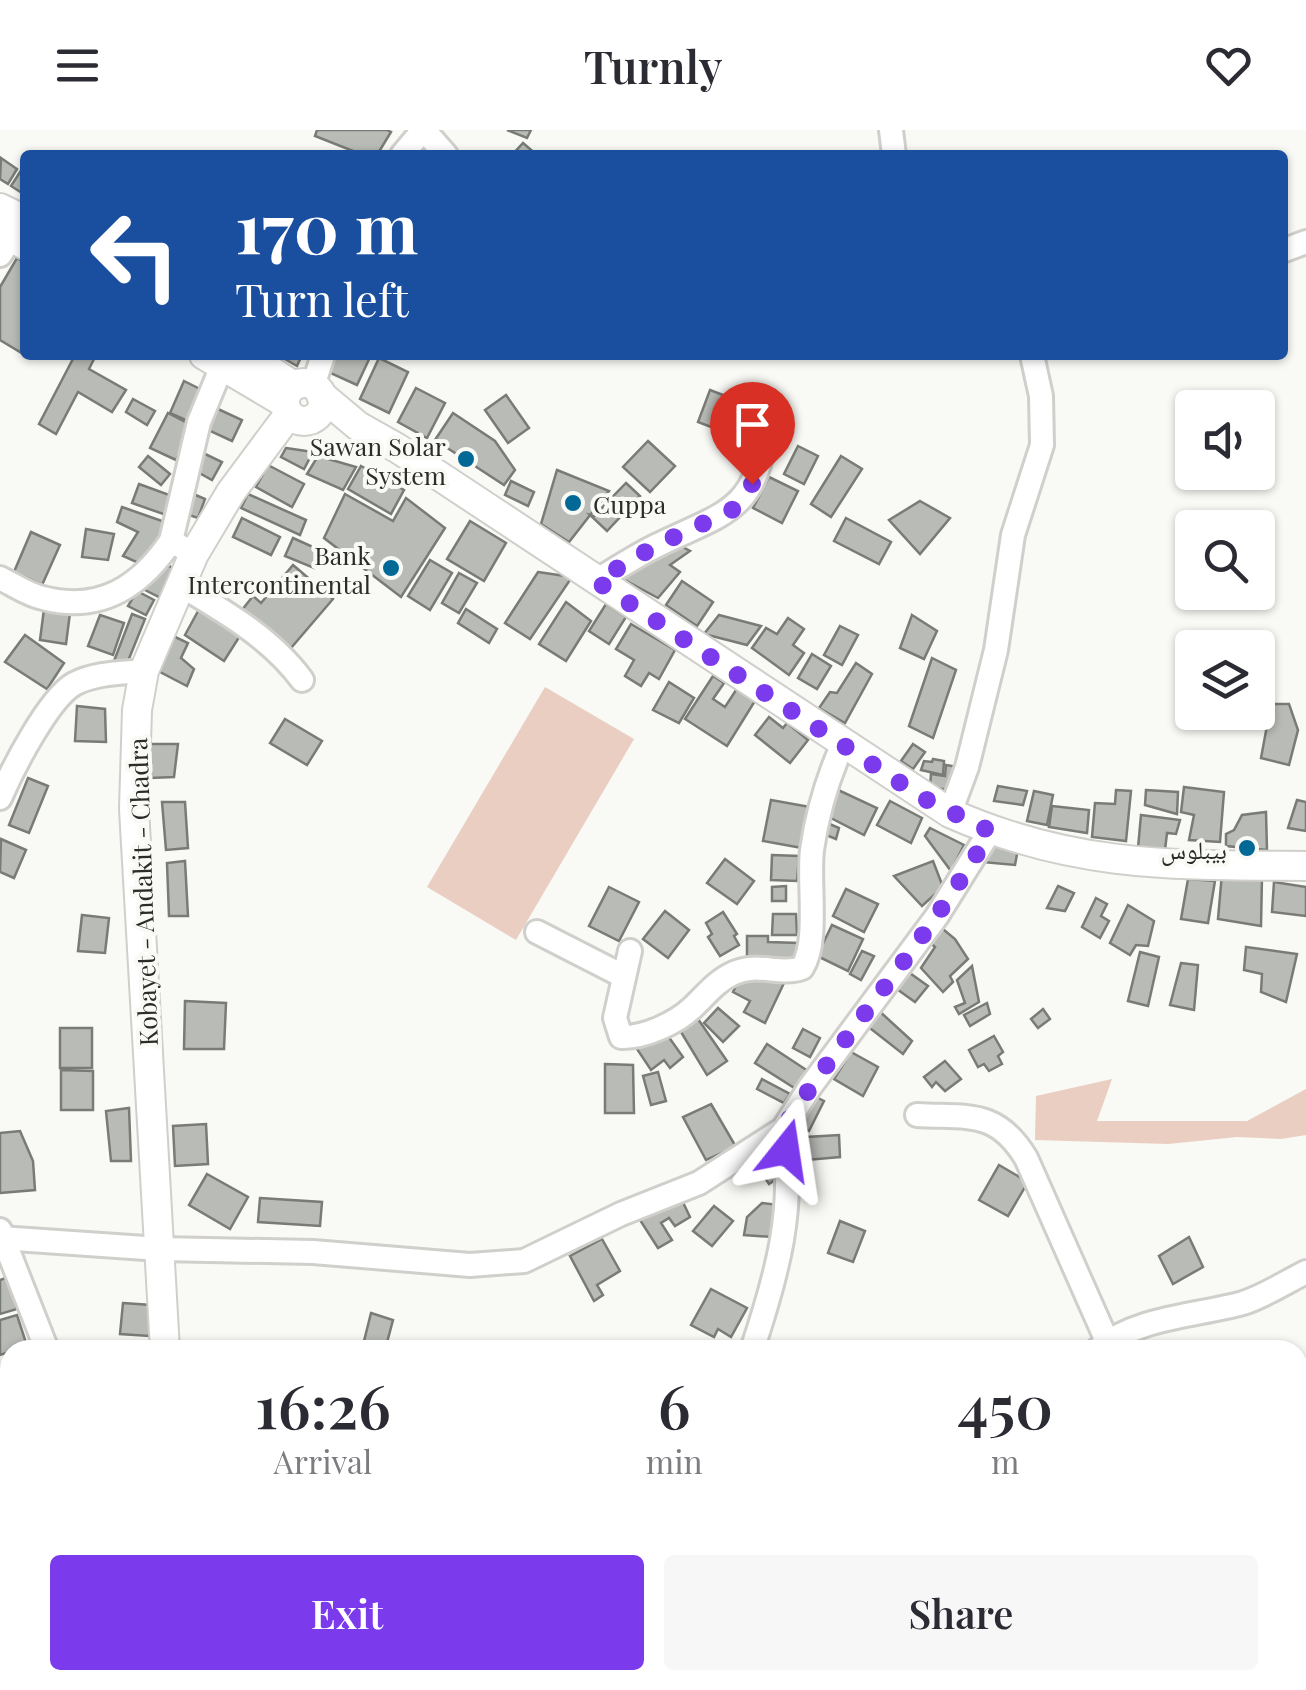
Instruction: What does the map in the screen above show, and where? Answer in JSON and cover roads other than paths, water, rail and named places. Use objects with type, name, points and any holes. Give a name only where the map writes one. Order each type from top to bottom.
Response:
[{"type":"main road","points":[[0,208],[12,237]]},
{"type":"main road","points":[[226,360],[397,448],[950,814],[990,831],[1072,854],[1147,864],[1306,866]]},
{"type":"main road","name":"Kobayet - Andakit - Chadra","points":[[165,1340],[134,809],[136,710],[144,671],[180,585],[182,548],[303,400]]},
{"type":"street","points":[[406,150],[423,130],[441,150]]},
{"type":"street","points":[[0,578],[45,599],[100,600],[144,576],[182,548],[199,422],[224,360]]},
{"type":"street","points":[[303,400],[320,360]]},
{"type":"street","points":[[950,814],[967,767],[996,650],[1013,534],[1042,445],[1041,396],[1033,360]]},
{"type":"street","points":[[596,581],[657,545],[732,510],[744,498],[759,470],[765,435]]},
{"type":"street","points":[[180,585],[264,641],[302,680]]},
{"type":"street","points":[[0,798],[29,742],[71,686],[92,677],[144,671]]},
{"type":"street","points":[[630,951],[615,1026],[622,1036],[631,1037],[688,1012],[714,985],[737,971],[802,968],[810,950],[814,840],[842,744]]},
{"type":"street","points":[[42,1340],[2,1235],[160,1249],[313,1252],[470,1265],[524,1261],[620,1214],[699,1183],[783,1129],[937,916],[990,831]]},
{"type":"street","points":[[537,932],[623,976]]},
{"type":"street","points":[[918,1115],[988,1121],[1008,1133],[1034,1176],[1100,1340]]},
{"type":"street","points":[[755,1340],[783,1237],[789,1186],[783,1129]]},
{"type":"street","points":[[1116,1340],[1158,1322],[1248,1301],[1306,1272]]},
{"type":"place","name":"Sawan Solar System","points":[[466,459]]},
{"type":"place","name":"Cuppa","points":[[573,503]]},
{"type":"place","name":"Bank Intercontinental","points":[[391,568]]},
{"type":"place","name":"بيبلوس","points":[[1247,848]]}]
